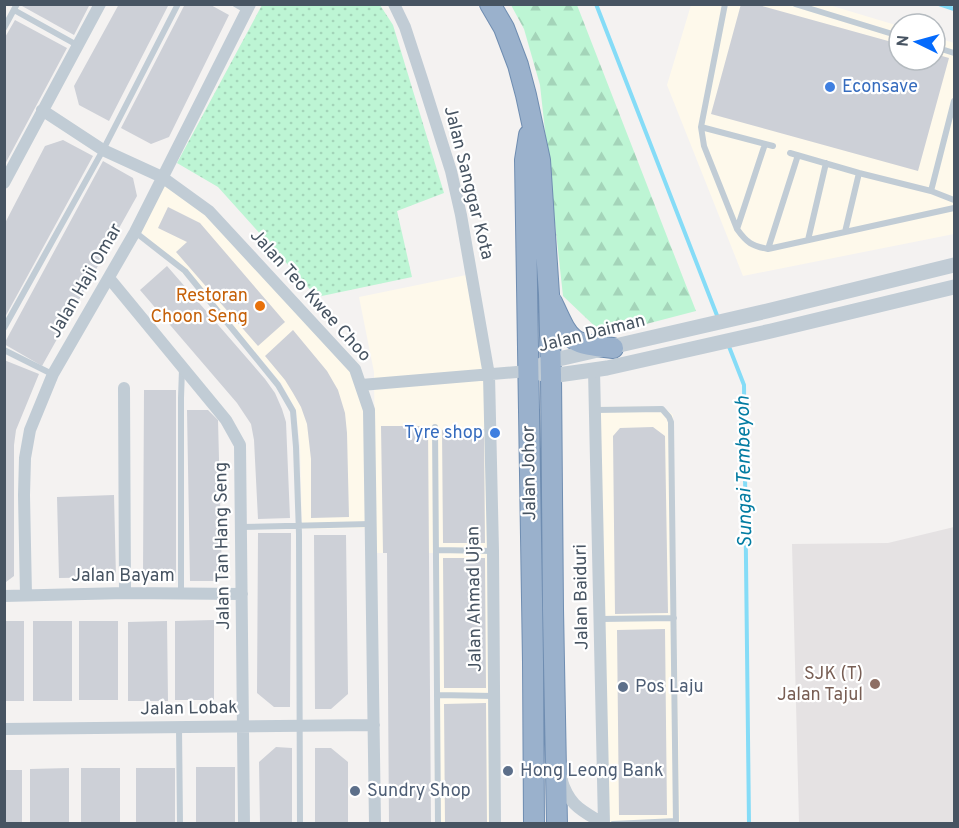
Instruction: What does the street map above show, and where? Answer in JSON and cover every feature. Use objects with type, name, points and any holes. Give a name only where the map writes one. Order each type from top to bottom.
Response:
[{"type":"highway","name":"Jalan Johor","points":[[490,4],[504,28],[518,64],[540,160],[549,294],[551,368],[557,824]]},
{"type":"highway","name":"Jalan Johor","points":[[531,123],[525,160],[534,824]]},
{"type":"highway","points":[[549,294],[570,336],[588,345],[613,348]]},
{"type":"street","points":[[6,176],[100,4]]},
{"type":"street","name":"Jalan Sanggar Kota","points":[[394,4],[405,27],[451,171],[489,375]]},
{"type":"street","name":"Jalan Haji Omar","points":[[26,595],[24,495],[25,458],[30,430],[53,374],[135,232],[248,8]]},
{"type":"street","name":"Jalan Teo Kwee Choo","points":[[42,110],[103,150],[162,177],[209,211],[356,369],[369,410],[375,824]]},
{"type":"street","name":"Jalan Daiman","points":[[551,368],[613,348],[954,265]]},
{"type":"street","name":"Jalan Tan Hang Seng","points":[[109,278],[226,420],[240,445],[244,824]]},
{"type":"street","name":"Jalan Daiman","points":[[528,371],[551,368],[594,370],[954,287]]},
{"type":"street","name":"Jalan Baiduri","points":[[594,370],[604,824]]},
{"type":"street","points":[[361,385],[528,371]]},
{"type":"street","name":"Jalan Ahmad Ujan","points":[[489,375],[494,551],[495,824]]},
{"type":"street","points":[[124,388],[125,593]]},
{"type":"street","name":"Jalan Bayam","points":[[4,596],[125,593],[242,594]]},
{"type":"street","name":"Jalan Lobak","points":[[4,729],[374,725]]},
{"type":"street","points":[[556,759],[567,796],[578,807],[604,824]]},
{"type":"lane","points":[[4,328],[103,150],[178,4]]},
{"type":"lane","points":[[235,4],[248,8]]},
{"type":"lane","points":[[725,4],[701,127],[704,146],[737,230],[745,241],[756,247],[768,249],[954,208]]},
{"type":"lane","points":[[795,4],[887,32]]},
{"type":"lane","points":[[4,28],[16,8],[77,45]]},
{"type":"lane","points":[[931,191],[954,101]]},
{"type":"lane","points":[[701,127],[773,146]]},
{"type":"lane","points":[[737,230],[765,144]]},
{"type":"lane","points":[[790,153],[931,191],[954,200]]},
{"type":"lane","points":[[768,249],[798,155]]},
{"type":"lane","points":[[808,240],[826,163]]},
{"type":"lane","points":[[845,232],[859,173]]},
{"type":"lane","points":[[135,232],[185,271],[278,385],[293,411],[298,525],[300,824]]},
{"type":"lane","points":[[4,350],[53,374]]},
{"type":"lane","points":[[181,594],[182,368]]},
{"type":"lane","points":[[595,410],[656,408],[662,409],[669,417],[676,822],[613,824]]},
{"type":"lane","points":[[435,427],[438,824]]},
{"type":"lane","points":[[241,527],[371,524]]},
{"type":"lane","points":[[436,550],[494,551]]},
{"type":"lane","points":[[600,619],[674,618]]},
{"type":"lane","points":[[437,695],[494,696]]},
{"type":"lane","points":[[179,727],[180,824]]},
{"type":"shaded area","points":[[691,5],[829,5],[887,22],[887,72],[947,72],[947,41],[954,43],[954,234],[743,276],[667,85]]},
{"type":"shaded area","points":[[164,184],[207,215],[352,372],[364,410],[366,528],[302,529],[300,446],[296,410],[281,383],[227,318],[141,232]]},
{"type":"shaded area","points":[[476,273],[494,371],[500,823],[435,823],[433,553],[376,553],[374,372],[359,297]]},
{"type":"shaded area","points":[[662,406],[673,415],[680,823],[599,823],[591,407]]},
{"type":"shaded area","name":"SJK (T) Jalan Tajul","points":[[954,527],[954,823],[799,823],[792,544],[888,543]]},
{"type":"green space","points":[[262,5],[380,5],[393,25],[444,193],[397,211],[412,277],[317,297],[218,187],[177,163]]},
{"type":"green space","points":[[511,5],[577,5],[696,311],[604,335],[563,296],[540,85],[524,29]]},
{"type":"building","points":[[23,4],[90,4],[74,35],[22,6]]},
{"type":"building","points":[[119,4],[169,4],[109,121],[79,105],[74,86]]},
{"type":"building","points":[[185,4],[209,4],[229,15],[169,137],[151,144],[121,128]]},
{"type":"building","name":"Econsave","points":[[741,4],[755,4],[887,41],[887,72],[945,72],[918,171],[711,114]]},
{"type":"building","points":[[15,20],[67,48],[4,166],[4,39]]},
{"type":"building","points":[[63,140],[93,156],[4,319],[4,225],[45,146]]},
{"type":"building","points":[[103,161],[133,178],[137,196],[42,366],[4,344]]},
{"type":"building","points":[[168,207],[200,223],[285,322],[258,346],[176,252],[187,242],[158,228]]},
{"type":"building","points":[[167,266],[275,393],[286,422],[290,518],[258,519],[254,440],[251,424],[237,403],[140,290]]},
{"type":"building","points":[[293,330],[327,371],[338,390],[345,413],[349,517],[311,518],[311,459],[307,424],[301,407],[285,380],[265,356]]},
{"type":"building","points":[[4,360],[39,374],[16,430],[14,576],[6,582],[4,582]]},
{"type":"building","points":[[144,390],[176,390],[176,580],[150,581],[143,575]]},
{"type":"building","points":[[187,410],[208,410],[218,420],[222,575],[215,581],[190,581]]},
{"type":"building","points":[[381,426],[428,426],[431,824],[389,824],[387,553],[383,553]]},
{"type":"building","points":[[653,427],[665,436],[668,613],[615,614],[613,436],[620,428]]},
{"type":"building","points":[[484,429],[485,543],[443,543],[442,430]]},
{"type":"building","points":[[114,495],[116,577],[59,578],[57,497]]},
{"type":"building","points":[[258,533],[291,533],[290,707],[274,707],[257,693]]},
{"type":"building","points":[[314,535],[346,535],[348,694],[331,709],[315,709]]},
{"type":"building","points":[[443,558],[485,558],[486,688],[444,688]]},
{"type":"building","points":[[214,620],[214,700],[175,700],[175,621]]},
{"type":"building","points":[[4,621],[24,621],[24,701],[4,701]]},
{"type":"building","points":[[33,621],[72,621],[72,701],[33,701]]},
{"type":"building","points":[[79,621],[118,621],[118,700],[79,700]]},
{"type":"building","points":[[167,621],[168,701],[128,701],[128,622]]},
{"type":"building","points":[[665,629],[667,815],[619,815],[617,630]]},
{"type":"building","points":[[486,703],[487,824],[445,824],[444,704]]},
{"type":"building","points":[[276,747],[292,748],[292,824],[260,824],[259,762]]},
{"type":"building","points":[[315,748],[331,748],[348,762],[348,824],[315,824]]},
{"type":"building","points":[[196,767],[235,767],[235,824],[196,824]]},
{"type":"building","points":[[69,768],[69,824],[30,824],[30,769]]},
{"type":"building","points":[[81,768],[120,768],[120,824],[81,824]]},
{"type":"building","points":[[136,768],[175,768],[175,824],[136,824]]},
{"type":"building","points":[[4,770],[22,770],[22,824],[4,824]]},
{"type":"waterway","name":"Sungai Tembeyoh","points":[[596,4],[718,318]]},
{"type":"waterway","points":[[939,4],[954,9]]},
{"type":"waterway","name":"Sungai Tembeyoh","points":[[728,344],[744,385],[749,824]]},
{"type":"place","name":"Econsave","points":[[830,87]]},
{"type":"place","name":"Restoran Choon Seng","points":[[260,306]]},
{"type":"place","name":"Tyre shop","points":[[495,433]]},
{"type":"place","name":"SJK (T) Jalan Tajul","points":[[875,684]]},
{"type":"place","name":"Pos Laju","points":[[623,687]]},
{"type":"place","name":"Hong Leong Bank","points":[[508,771]]},
{"type":"place","name":"Sundry Shop","points":[[355,791]]}]
